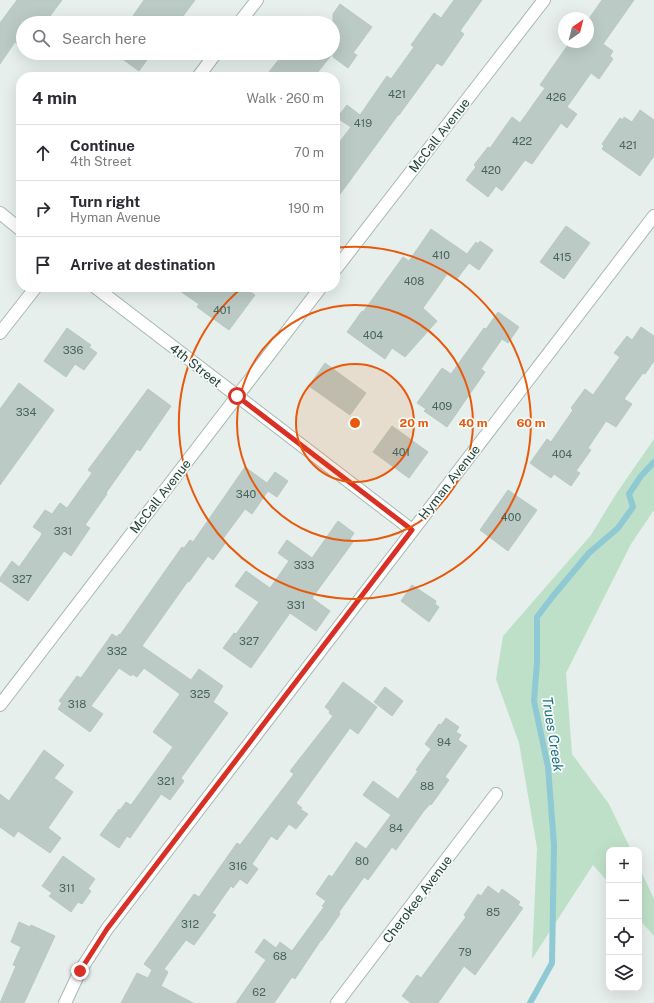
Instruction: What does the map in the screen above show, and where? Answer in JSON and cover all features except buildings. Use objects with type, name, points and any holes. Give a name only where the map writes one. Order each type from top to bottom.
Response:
[{"type":"street","points":[[244,16],[257,0]]},
{"type":"street","name":"McCall Avenue","points":[[340,264],[544,0]]},
{"type":"street","points":[[202,72],[211,60]]},
{"type":"street","points":[[0,213],[16,226]]},
{"type":"street","name":"Hyman Avenue","points":[[65,1003],[80,971],[107,929],[654,216]]},
{"type":"street","points":[[0,333],[32,292]]},
{"type":"street","name":"4th Street","points":[[102,292],[412,530]]},
{"type":"street","name":"McCall Avenue","points":[[0,705],[318,292]]},
{"type":"street","name":"Cherokee Avenue","points":[[337,1003],[496,794]]},
{"type":"green space","points":[[654,439],[654,510],[631,544],[566,673],[572,754],[609,804],[630,847],[606,847],[606,880],[593,865],[532,959],[537,848],[519,743],[496,679],[503,636],[591,535],[616,494]]},
{"type":"green space","points":[[642,873],[654,899],[654,936],[642,922]]},
{"type":"waterway","name":"Trues Creek","points":[[530,1003],[552,963],[554,845],[548,767],[534,701],[537,662],[537,617],[589,553],[618,528],[633,507],[629,494],[641,476],[654,462]]},
{"type":"route","points":[[80,971],[107,929],[412,530],[237,396]]}]
